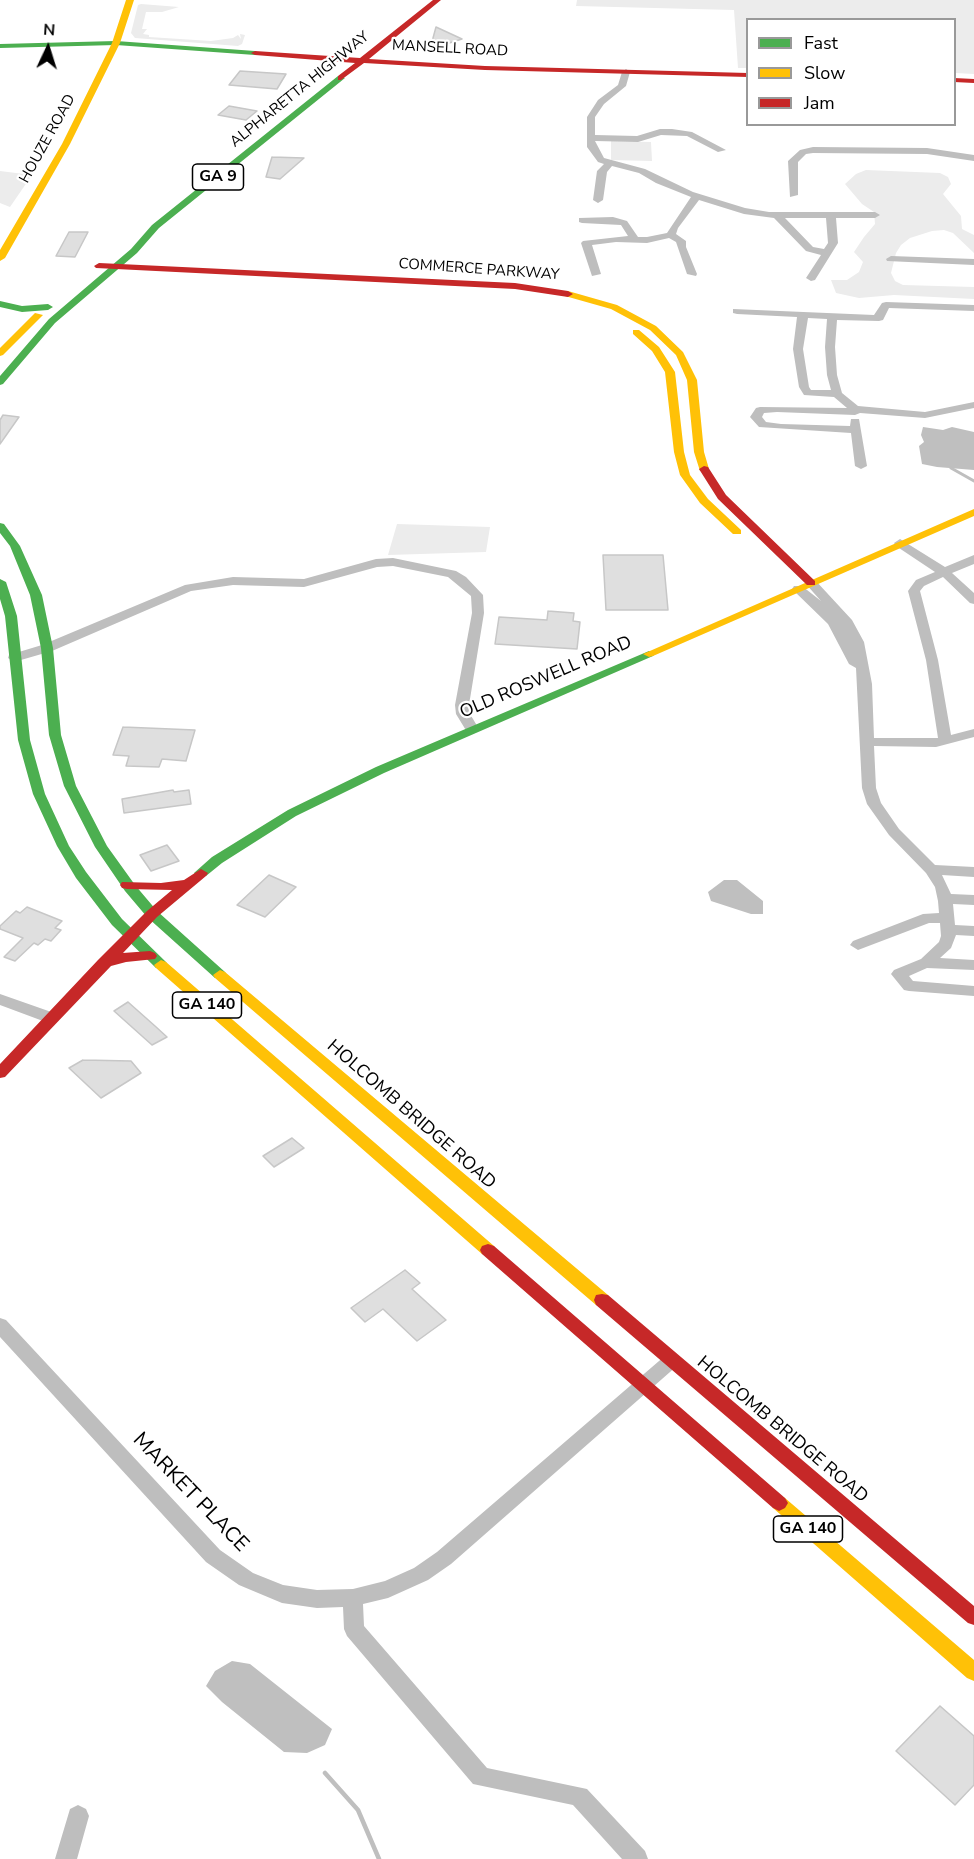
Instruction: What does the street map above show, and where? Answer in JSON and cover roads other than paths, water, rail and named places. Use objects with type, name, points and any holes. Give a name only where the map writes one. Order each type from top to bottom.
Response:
[{"type":"main road","name":"HOUZE ROAD","points":[[0,258],[66,144],[116,43],[130,0]]},
{"type":"main road","name":"ALPHARETTA HIGHWAY","points":[[0,353],[21,330],[48,307],[129,243],[156,227],[437,0]]},
{"type":"main road","points":[[90,40],[103,37],[122,27],[129,39],[156,46]]},
{"type":"main road","name":"MANSELL ROAD","points":[[0,40],[90,40],[432,66],[746,75]]},
{"type":"main road","name":"MANSELL ROAD","points":[[0,46],[116,43]]},
{"type":"main road","points":[[384,44],[391,56],[432,66]]},
{"type":"main road","points":[[317,58],[335,64],[345,76]]},
{"type":"main road","points":[[956,80],[974,81]]},
{"type":"main road","name":"ALPHARETTA HIGHWAY","points":[[0,382],[52,321],[134,251],[156,227]]},
{"type":"main road","name":"COMMERCE PARKWAY","points":[[99,266],[540,289],[598,302],[640,320],[674,345],[690,371],[701,462],[713,486],[804,586]]},
{"type":"main road","name":"COMMERCE PARKWAY","points":[[269,276],[333,285],[543,298],[588,309],[626,326],[656,349],[670,372],[679,452],[686,476],[704,501],[747,542]]},
{"type":"main road","points":[[1,304],[28,309],[48,307]]},
{"type":"main road","points":[[1,304],[17,317],[21,330]]},
{"type":"main road","name":"OLD ROSWELL ROAD","points":[[0,1073],[152,914],[187,884],[240,845],[292,813],[350,783],[472,729],[974,512]]},
{"type":"main road","name":"HOLCOMB BRIDGE ROAD","points":[[0,526],[15,546],[36,595],[46,648],[51,712],[65,772],[96,839],[128,885],[152,914],[195,954],[974,1617]]},
{"type":"main road","points":[[764,558],[804,586]]},
{"type":"main road","name":"GA 140","points":[[0,582],[11,616],[24,740],[39,794],[63,846],[100,902],[150,956],[974,1672]]},
{"type":"main road","points":[[128,885],[161,887],[187,884]]},
{"type":"main road","points":[[103,963],[126,957],[150,956]]},
{"type":"street","points":[[626,72],[622,86],[601,102],[594,111],[590,138],[592,147],[601,160],[642,171],[659,181],[697,196],[744,211],[777,215],[875,215]]},
{"type":"street","points":[[590,138],[638,139],[660,132],[672,132],[689,135],[721,150]]},
{"type":"street","points":[[793,195],[793,162],[803,152],[813,150],[927,151],[974,158]]},
{"type":"street","points":[[598,200],[602,171],[610,163]]},
{"type":"street","points":[[671,235],[673,228],[697,196]]},
{"type":"street","points":[[777,215],[810,249],[827,253]]},
{"type":"street","points":[[811,278],[834,237],[831,216]]},
{"type":"street","points":[[582,220],[613,220],[624,223],[635,239]]},
{"type":"street","points":[[596,274],[586,243],[671,235],[681,241],[681,247],[692,274]]},
{"type":"street","points":[[891,259],[974,262]]},
{"type":"street","points":[[737,311],[879,318],[880,312],[886,305],[974,308]]},
{"type":"street","points":[[803,314],[798,349],[804,387],[808,393],[837,394]]},
{"type":"street","points":[[832,316],[830,347],[832,375],[837,394],[855,411],[854,430],[861,466]]},
{"type":"street","points":[[854,430],[781,428],[763,425],[756,417],[760,410],[777,409],[925,415],[973,406]]},
{"type":"street","points":[[900,543],[944,572],[974,600]]},
{"type":"street","points":[[945,741],[932,660],[914,591],[920,583],[974,559]]},
{"type":"street","points":[[14,658],[46,648],[164,596],[203,585],[233,581],[304,583],[384,562],[425,568],[452,574],[462,580],[477,595],[478,613],[462,705],[463,714],[472,729]]},
{"type":"street","points":[[804,586],[834,622],[865,684],[869,788],[874,804],[894,832],[931,870],[942,887],[945,898],[946,944],[926,963],[899,974],[909,986],[974,991]]},
{"type":"street","points":[[867,742],[900,744],[945,741],[974,733]]},
{"type":"street","points":[[931,870],[974,872]]},
{"type":"street","points":[[945,898],[974,900]]},
{"type":"street","points":[[858,945],[928,918],[974,931]]},
{"type":"street","points":[[926,963],[974,965]]},
{"type":"street","points":[[0,999],[51,1018]]},
{"type":"street","name":"MARKET PLACE","points":[[0,1325],[213,1556],[246,1580],[282,1594],[317,1599],[353,1598],[388,1589],[421,1574],[444,1558],[672,1360]]},
{"type":"street","points":[[353,1598],[354,1629],[481,1777],[579,1796],[636,1859]]},
{"type":"street","points":[[66,1859],[78,1816]]},
{"type":"waterway","points":[[951,468],[974,481]]},
{"type":"waterway","points":[[325,1773],[358,1810],[379,1859]]}]
